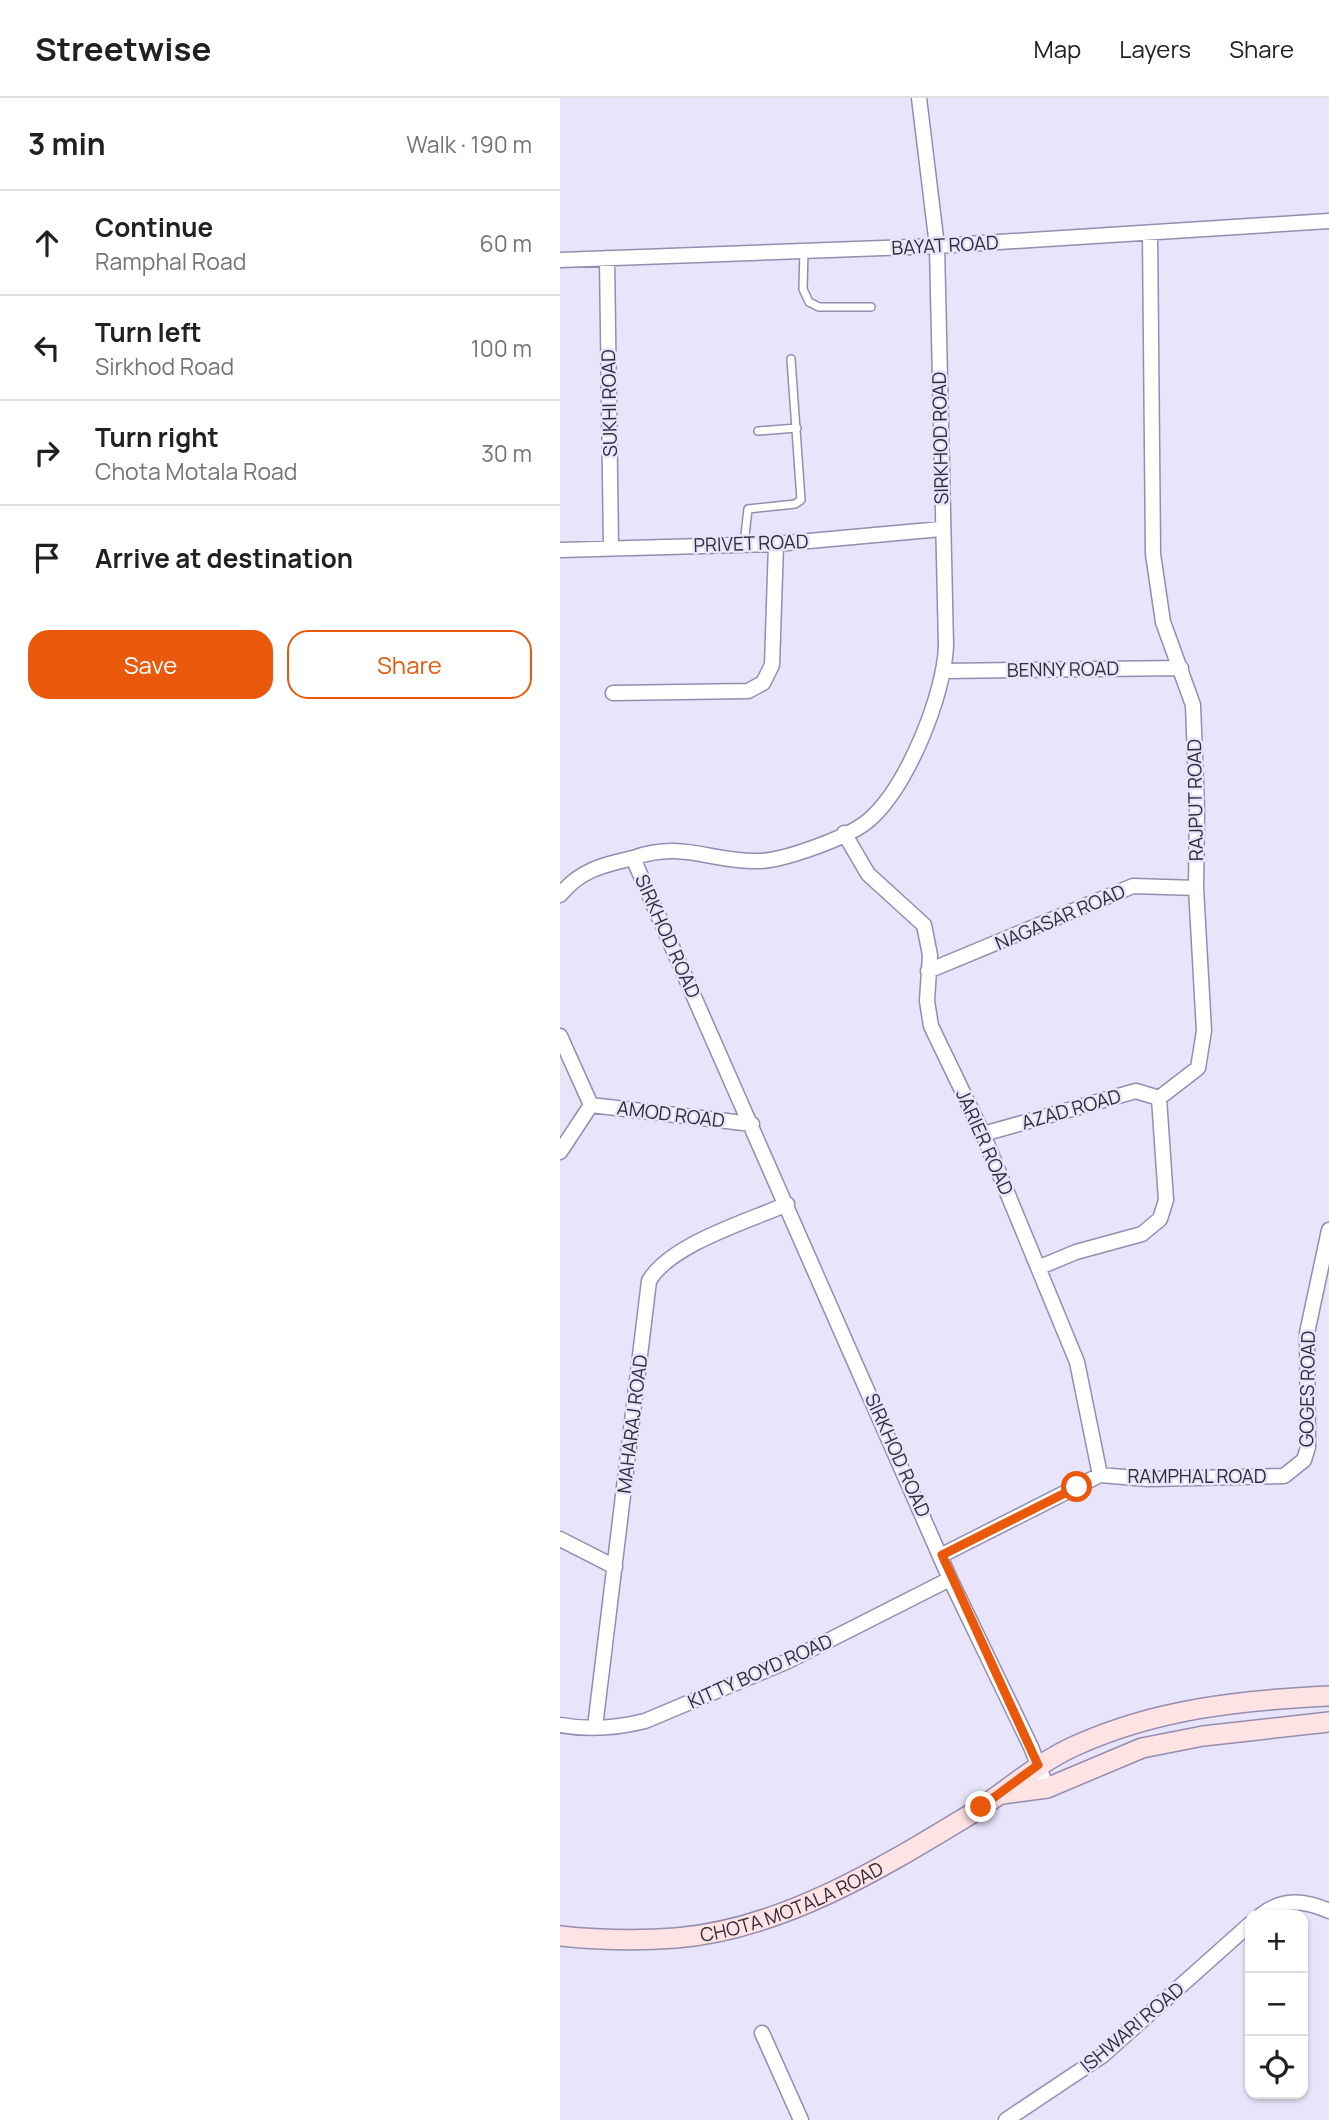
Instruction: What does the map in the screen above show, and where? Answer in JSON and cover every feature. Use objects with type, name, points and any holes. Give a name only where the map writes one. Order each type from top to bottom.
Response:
[{"type":"street","name":"SIRKHOD ROAD","points":[[919,98],[937,246],[945,671],[937,699],[895,789],[867,822],[780,859],[744,860],[679,849],[650,852],[633,858],[942,1555],[950,1579],[1047,1787]]},
{"type":"street","name":"BAYAT ROAD","points":[[560,260],[937,246],[1329,221]]},
{"type":"street","name":"RAJPUT ROAD","points":[[1150,233],[1153,554],[1163,622],[1193,705],[1197,809],[1196,888],[1204,1031],[1201,1059],[1192,1075],[1159,1098]]},
{"type":"street","name":"SUKHI ROAD","points":[[607,258],[611,547]]},
{"type":"street","name":"PRIVET ROAD","points":[[560,550],[776,544],[942,529]]},
{"type":"street","points":[[613,693],[748,691],[763,683],[772,665],[776,544]]},
{"type":"street","name":"BENNY ROAD","points":[[945,671],[1181,668]]},
{"type":"street","name":"JARIER ROAD","points":[[844,833],[868,874],[924,925],[929,943],[927,1001],[931,1026],[983,1134],[1077,1362],[1100,1475]]},
{"type":"street","points":[[560,895],[571,882],[594,867],[633,858]]},
{"type":"street","name":"NAGASAR ROAD","points":[[928,971],[1133,886],[1196,888]]},
{"type":"street","name":"AMOD ROAD","points":[[560,1036],[591,1105]]},
{"type":"street","name":"AZAD ROAD","points":[[983,1134],[1136,1091],[1159,1098]]},
{"type":"street","points":[[1040,1267],[1076,1252],[1142,1234],[1160,1219],[1166,1200],[1159,1098]]},
{"type":"street","name":"AMOD ROAD","points":[[591,1105],[752,1124]]},
{"type":"street","name":"AMOD ROAD","points":[[560,1152],[591,1105]]},
{"type":"street","name":"MAHARAJ ROAD","points":[[595,1727],[649,1281],[656,1269],[677,1254],[787,1205]]},
{"type":"street","name":"GOGES ROAD","points":[[1300,1465],[1308,1447],[1308,1324],[1329,1230]]},
{"type":"street","name":"RAMPHAL ROAD","points":[[942,1555],[1100,1475],[1148,1479],[1284,1476],[1300,1465]]},
{"type":"street","points":[[560,1539],[615,1567]]},
{"type":"street","name":"KITTY BOYD ROAD","points":[[560,1724],[595,1727],[645,1721],[788,1661],[950,1579]]},
{"type":"street","name":"CHOTA MOTALA ROAD","points":[[560,1936],[628,1940],[677,1938],[755,1922],[833,1891],[1001,1794],[1038,1765],[1094,1738],[1162,1714],[1264,1699],[1329,1696]]},
{"type":"street","name":"CHOTA MOTALA ROAD","points":[[1001,1794],[1047,1787],[1142,1748],[1203,1736],[1329,1722]]},
{"type":"street","points":[[1270,1910],[1279,1905],[1301,1901],[1329,1911]]},
{"type":"street","name":"ISHWARI ROAD","points":[[1006,2120],[1112,2049],[1245,1929]]},
{"type":"street","points":[[761,2033],[801,2120]]},
{"type":"lane","points":[[804,251],[803,289],[809,302],[819,307],[872,307]]},
{"type":"lane","points":[[744,544],[748,509],[795,504],[801,500],[791,359]]},
{"type":"lane","points":[[758,431],[797,428]]},
{"type":"route","points":[[981,1807],[1038,1765],[950,1579],[942,1555],[1077,1487]]}]
